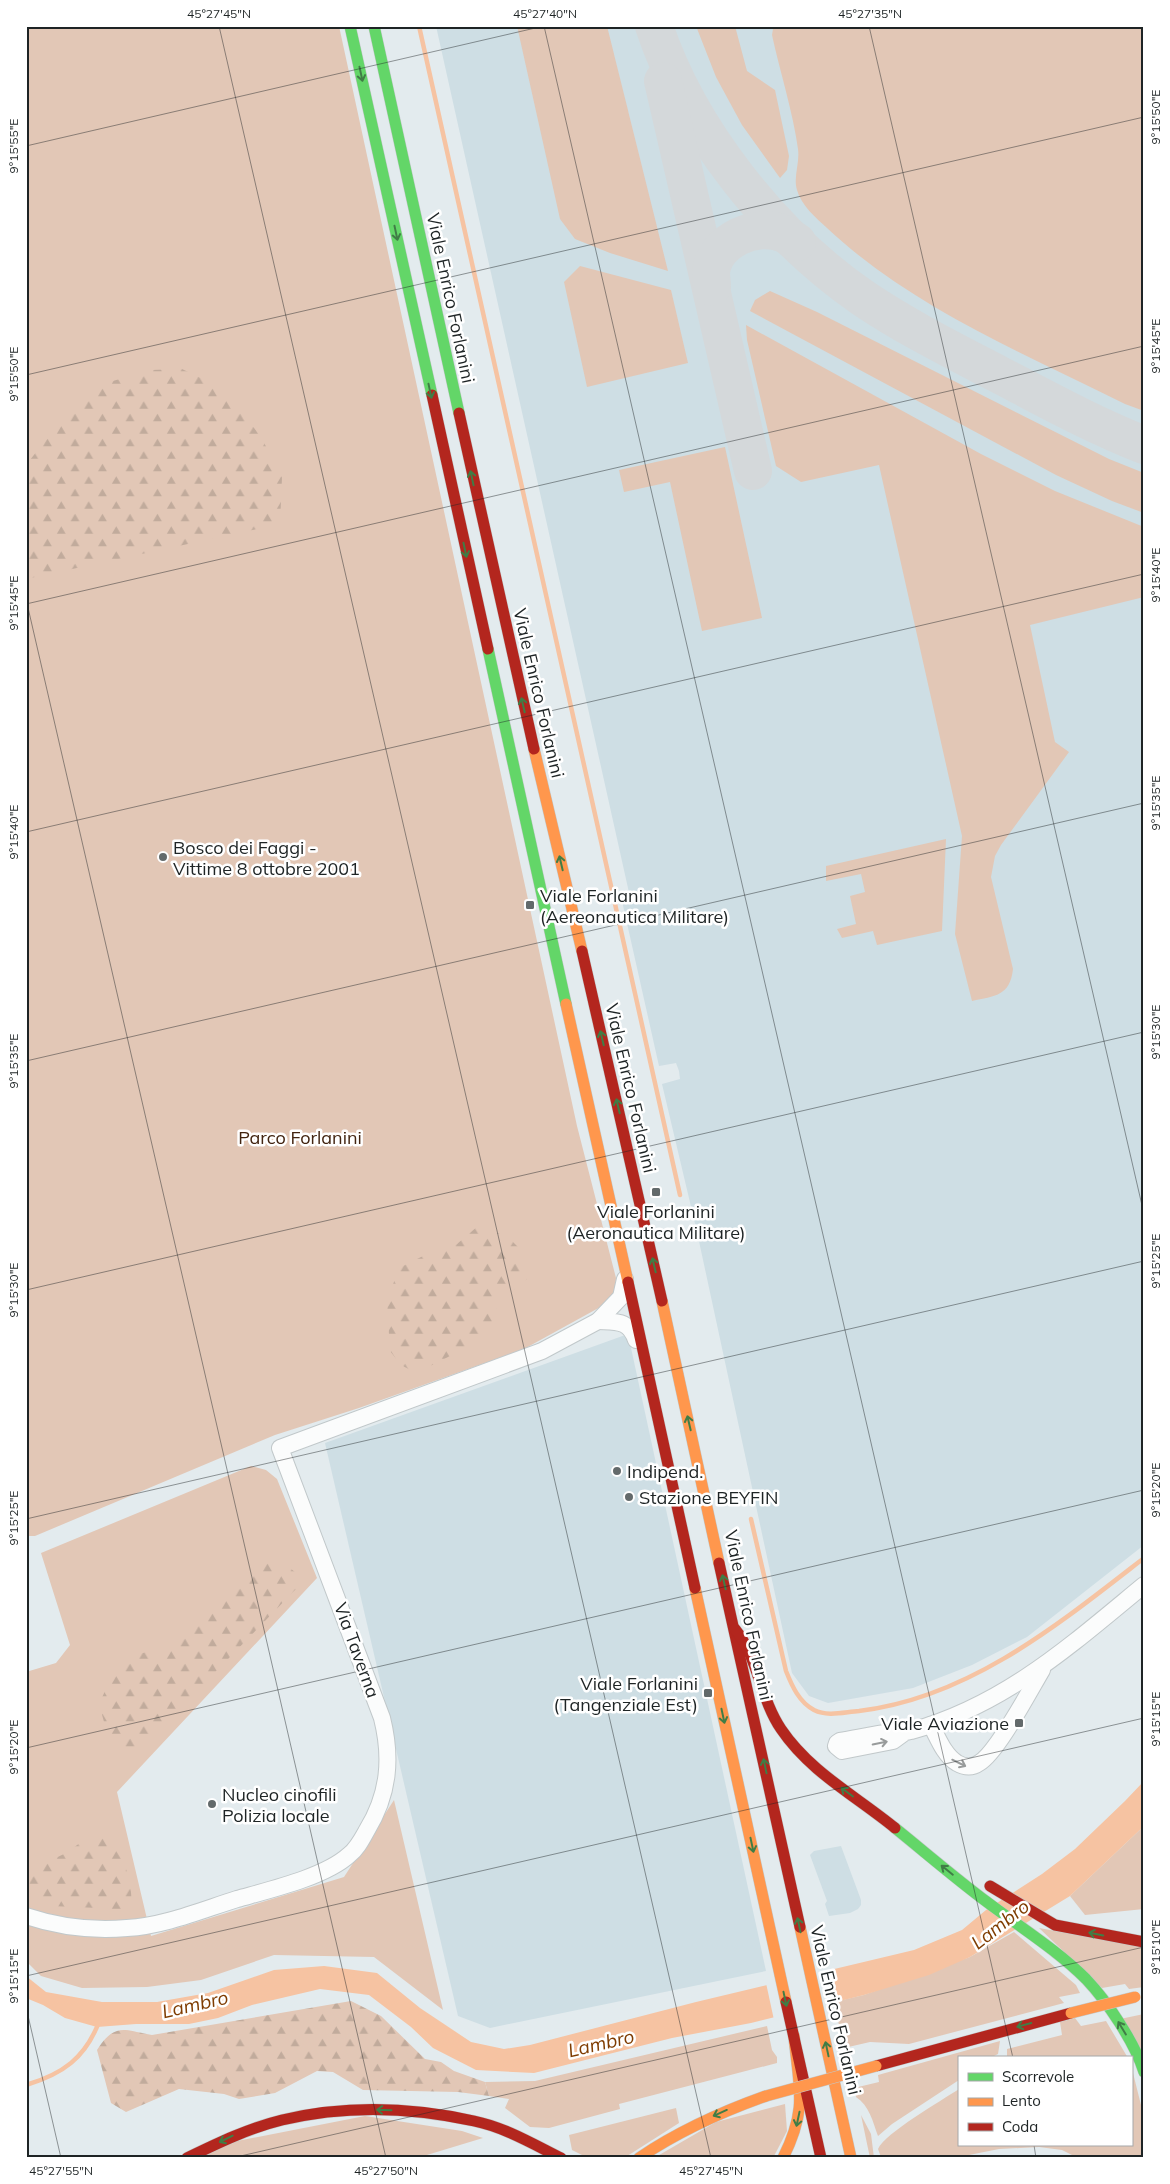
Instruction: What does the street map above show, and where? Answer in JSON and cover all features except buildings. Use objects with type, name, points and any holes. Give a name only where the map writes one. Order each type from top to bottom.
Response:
[{"type":"main road","points":[[350,26],[821,2158]]},
{"type":"main road","name":"Viale Enrico Forlanini","points":[[374,26],[513,661],[616,1095],[851,2158]]},
{"type":"main road","points":[[735,1629],[745,1641],[764,1700],[789,1739],[820,1771],[886,1820],[985,1901],[1068,1963],[1087,1980],[1103,1998],[1140,2059],[1144,2072]]},
{"type":"main road","points":[[886,1820],[954,1861]]},
{"type":"main road","points":[[984,1881],[1045,1920],[1072,1929],[1144,1942]]},
{"type":"main road","points":[[639,2158],[697,2124],[728,2109],[766,2096],[1139,1996]]},
{"type":"main road","points":[[783,2158],[794,2137],[800,2115],[800,2093],[794,2036]]},
{"type":"main road","points":[[187,2158],[234,2136],[282,2120],[340,2110],[388,2109],[475,2121],[517,2136],[561,2158]]},
{"type":"main road","points":[[432,2115],[469,2124],[500,2135],[544,2158]]},
{"type":"street","name":"Via Taverna","points":[[26,1916],[49,1923],[77,1928],[130,1928],[188,1915],[294,1882],[331,1866],[350,1855],[370,1826],[384,1793],[388,1773],[386,1737],[382,1718],[280,1448],[542,1351],[598,1321],[621,1296],[626,1274]]},
{"type":"street","points":[[598,1321],[624,1323],[630,1327],[647,1370]]},
{"type":"street","points":[[904,1733],[931,1725],[990,1700],[1044,1666],[1144,1585]]},
{"type":"street","points":[[931,1725],[953,1760],[966,1766],[978,1764],[985,1759],[1011,1722],[1044,1666]]},
{"type":"shaded area","points":[[436,26],[1144,26],[1144,1545],[1027,1637],[972,1665],[913,1688],[828,1703],[809,1696],[792,1673],[697,1232],[662,1084],[680,1079],[679,1071],[676,1063],[659,1066],[622,901],[630,897]]},
{"type":"shaded area","points":[[628,1334],[766,1971],[490,2028],[458,2016],[325,1443]]},
{"type":"shaded area","points":[[841,1846],[861,1900],[861,1905],[850,1913],[829,1916],[825,1904],[827,1901],[810,1855],[814,1851]]},
{"type":"green space","name":"Parco Forlanini","points":[[26,26],[339,26],[577,1126],[616,1278],[615,1293],[604,1305],[524,1349],[359,1408],[275,1435],[35,1536],[28,1536],[26,1531]]},
{"type":"green space","points":[[517,26],[607,26],[668,271],[610,253],[575,239],[560,219]]},
{"type":"green space","points":[[696,26],[735,26],[747,71],[775,90],[789,156],[787,170],[780,178],[742,125],[716,77]]},
{"type":"green space","points":[[784,26],[1144,26],[1144,411],[1125,404],[1008,347],[931,305],[895,282],[860,256],[814,216],[805,206],[797,190],[798,154],[796,135],[772,35],[773,29]]},
{"type":"green space","points":[[580,266],[671,290],[688,363],[587,387],[564,282]]},
{"type":"green space","points":[[770,291],[817,312],[1109,459],[1144,473],[1144,513],[1112,501],[1056,475],[750,311],[755,300]]},
{"type":"green space","points":[[746,325],[981,454],[1055,491],[1144,527],[1144,597],[1030,625],[1055,742],[1069,752],[995,856],[991,877],[1013,969],[1009,985],[1005,990],[994,996],[972,1001],[955,934],[962,836],[879,465],[801,482],[776,466],[747,340]]},
{"type":"green space","points":[[182,369],[207,381],[248,420],[261,437],[282,477],[280,524],[26,579],[26,465],[83,399],[99,385],[151,370]]},
{"type":"green space","points":[[725,447],[762,618],[702,631],[670,482],[624,492],[619,470]]},
{"type":"green space","points":[[946,839],[942,931],[877,945],[873,931],[842,938],[837,929],[856,924],[850,896],[865,892],[861,874],[826,881],[826,866]]},
{"type":"green space","points":[[478,1226],[508,1237],[519,1248],[527,1279],[515,1289],[497,1295],[497,1328],[486,1338],[416,1373],[401,1365],[390,1351],[387,1301],[399,1268],[427,1254],[457,1244]]},
{"type":"green space","points":[[251,1466],[266,1470],[277,1479],[317,1578],[117,1792],[151,1936],[344,1877],[394,1800],[443,2010],[374,1957],[274,1955],[201,1980],[147,1987],[82,1988],[41,1976],[26,1961],[26,1672],[56,1663],[70,1645],[41,1553]]},
{"type":"green space","points":[[267,1562],[284,1563],[296,1573],[296,1589],[158,1731],[134,1750],[119,1747],[108,1736],[99,1704],[112,1676],[123,1664],[136,1655],[167,1646],[254,1568]]},
{"type":"green space","points":[[1144,1826],[1144,1909],[1085,1915],[1070,1896]]},
{"type":"green space","points":[[108,1834],[115,1838],[124,1863],[131,1891],[131,1908],[123,1912],[99,1908],[51,1906],[29,1889],[30,1878],[41,1865],[66,1853],[91,1835]]},
{"type":"green space","points":[[1039,1928],[1144,1947],[1144,1987],[1129,1989],[1125,1984],[1102,1988]]},
{"type":"green space","points":[[1014,1932],[1076,1985],[1080,1993],[1059,1997],[1064,2003],[909,2044],[870,2042],[844,2048],[834,2002],[864,1995],[970,1957]]},
{"type":"green space","points":[[351,2001],[381,2016],[425,2059],[441,2062],[454,2071],[485,2082],[489,2096],[458,2092],[363,2090],[333,2072],[317,2071],[275,2093],[239,2099],[224,2094],[179,2089],[126,2112],[111,2103],[97,2050],[109,2035],[115,2032],[127,2030],[152,2035]]},
{"type":"green space","points":[[1144,2014],[1144,2058],[1120,2019]]},
{"type":"green space","points":[[1075,2018],[1081,2026],[1106,2021],[1127,2056],[1007,2056],[1007,2049],[1062,2035],[1060,2022]]},
{"type":"green space","points":[[767,2026],[772,2050],[777,2057],[777,2063],[619,2104],[620,2109],[549,2128],[530,2127],[505,2108],[509,2099],[489,2096],[485,2082],[535,2081]]},
{"type":"green space","points":[[1000,2041],[998,2054],[994,2056],[958,2056],[958,2081],[892,2124],[878,2136],[870,2114],[864,2104],[856,2097],[854,2088],[879,2082],[878,2075]]},
{"type":"green space","points":[[1132,2069],[1144,2117],[1144,2157],[1078,2158],[1062,2150],[1039,2147],[999,2149],[954,2158],[881,2157],[878,2149],[883,2142],[927,2109],[958,2090],[958,2146],[1132,2146]]},
{"type":"green space","points":[[785,2104],[787,2131],[773,2158],[654,2158],[716,2122]]},
{"type":"green space","points":[[676,2108],[679,2123],[624,2158],[588,2158],[572,2150],[569,2135]]},
{"type":"green space","points":[[861,2115],[871,2134],[874,2158],[870,2158]]},
{"type":"green space","points":[[365,2116],[462,2131],[483,2138],[417,2158],[199,2158],[227,2143]]},
{"type":"water","name":"Lambro","points":[[1144,1781],[1144,1826],[1070,1896],[970,1957],[929,1975],[864,1995],[751,2023],[672,2038],[534,2073],[476,2070],[433,2048],[411,2027],[369,1995],[320,1989],[252,2005],[218,2018],[189,2024],[136,2024],[97,2027],[65,2018],[43,2005],[26,1998],[26,1976],[46,1992],[102,2002],[157,2002],[208,1993],[274,1970],[324,1966],[377,1973],[420,2008],[471,2042],[504,2049],[530,2045],[696,2002],[914,1950],[962,1930],[986,1910],[1042,1874],[1075,1849]]},
{"type":"pier","points":[[827,1969],[835,2004],[774,2020],[766,1983]]},
{"type":"waterway","points":[[419,26],[680,1195]]},
{"type":"waterway","points":[[751,1519],[786,1671],[804,1703],[814,1710],[825,1713],[859,1711],[899,1703],[938,1691],[975,1674],[1045,1632],[1144,1558]]},
{"type":"waterway","points":[[26,2085],[51,2076],[71,2063],[87,2045],[99,2022]]},
{"type":"taxiway","points":[[654,26],[669,65],[689,104],[712,142],[738,178],[767,212],[797,244],[830,273],[879,309],[929,338],[1106,429],[1144,445]]},
{"type":"taxiway","points":[[663,81],[753,471]]},
{"type":"taxiway","points":[[712,287],[711,272],[714,261],[720,251],[739,237],[750,232],[762,230],[786,235],[797,242]]},
{"type":"traffic: fast","points":[[350,26],[432,395]]},
{"type":"traffic: fast","points":[[374,26],[459,413]]},
{"type":"traffic: fast","points":[[488,649],[566,1004]]},
{"type":"traffic: fast","points":[[895,1828],[975,1893],[1051,1948],[1075,1968],[1103,1999],[1120,2023],[1134,2048],[1144,2072]]},
{"type":"traffic: slow","points":[[534,749],[582,951]]},
{"type":"traffic: slow","points":[[566,1004],[628,1282]]},
{"type":"traffic: slow","points":[[662,1301],[719,1563]]},
{"type":"traffic: slow","points":[[695,1588],[786,2002]]},
{"type":"traffic: slow","points":[[800,1927],[851,2158]]},
{"type":"traffic: slow","points":[[1071,2013],[1135,1997]]},
{"type":"traffic: slow","points":[[783,2158],[791,2141],[799,2111],[800,2098],[794,2036]]},
{"type":"traffic: slow","points":[[766,2096],[876,2066]]},
{"type":"traffic: slow","points":[[639,2158],[669,2139],[701,2123],[766,2096]]},
{"type":"traffic: jam","points":[[432,395],[488,649]]},
{"type":"traffic: jam","points":[[459,413],[534,749]]},
{"type":"traffic: jam","points":[[582,951],[662,1301]]},
{"type":"traffic: jam","points":[[628,1282],[695,1588]]},
{"type":"traffic: jam","points":[[719,1563],[800,1927]]},
{"type":"traffic: jam","points":[[735,1629],[749,1652],[774,1717],[793,1744],[834,1783],[895,1828]]},
{"type":"traffic: jam","points":[[990,1886],[1055,1925],[1144,1942]]},
{"type":"traffic: jam","points":[[786,2002],[821,2158]]},
{"type":"traffic: jam","points":[[876,2066],[1071,2013]]},
{"type":"traffic: jam","points":[[187,2158],[222,2141],[270,2123],[306,2115],[354,2110],[426,2113],[485,2124],[518,2136],[561,2158]]},
{"type":"place","name":"Bosco dei Faggi - Vittime 8 ottobre 2001","points":[[163,857]]},
{"type":"place","name":"Viale Forlanini (Aereonautica Militare)","points":[[530,905]]},
{"type":"place","name":"Viale Forlanini (Aeronautica Militare)","points":[[656,1192]]},
{"type":"place","name":"Indipend.","points":[[617,1471]]},
{"type":"place","name":"Stazione BEYFIN","points":[[629,1497]]},
{"type":"place","name":"Viale Forlanini (Tangenziale Est)","points":[[708,1693]]},
{"type":"place","name":"Viale Aviazione","points":[[1019,1723]]},
{"type":"place","name":"Nucleo cinofili Polizia locale","points":[[212,1804]]}]
